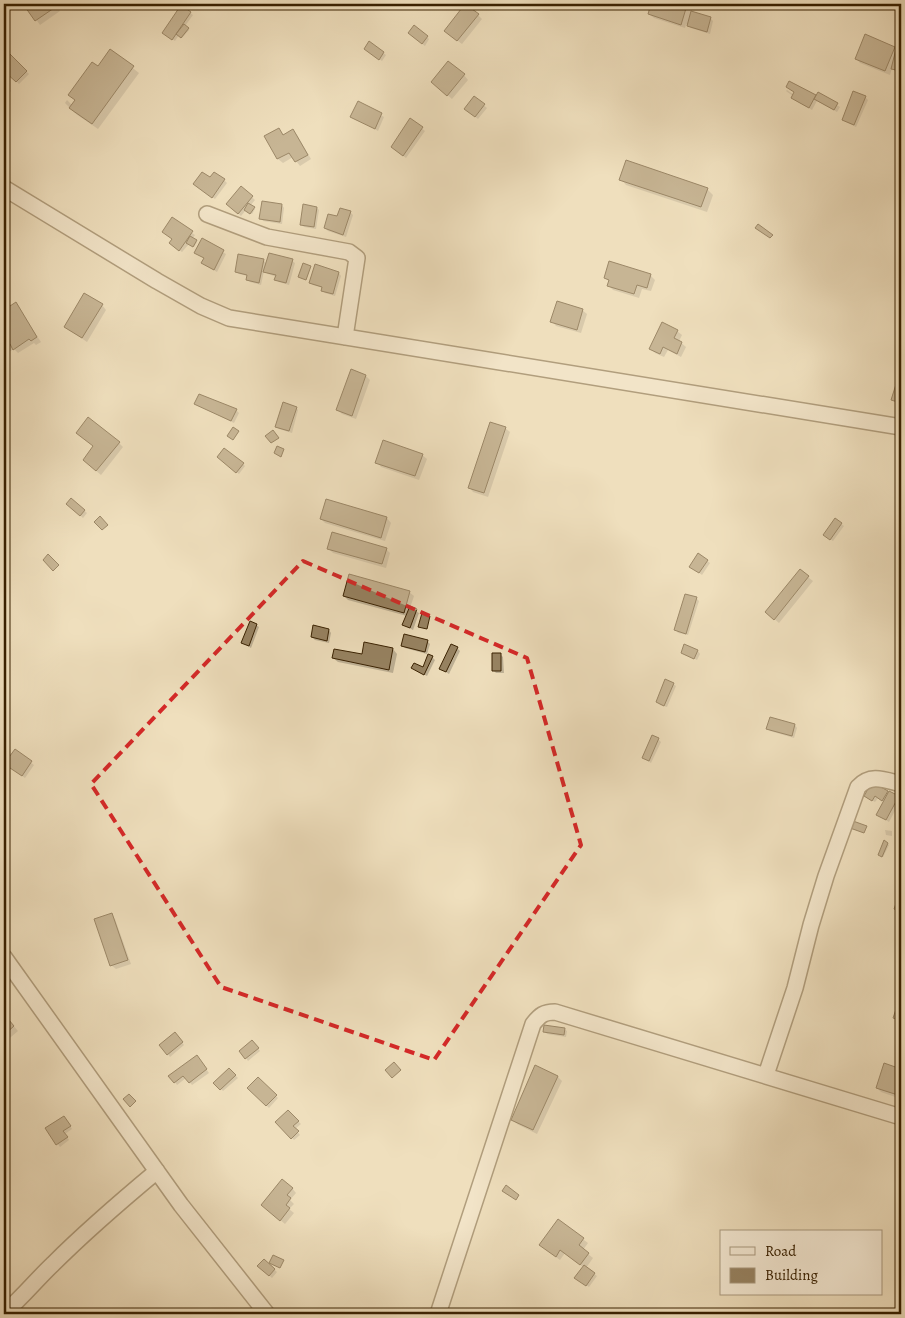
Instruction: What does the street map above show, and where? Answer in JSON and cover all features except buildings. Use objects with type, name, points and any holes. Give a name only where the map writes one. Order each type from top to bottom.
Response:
[{"type":"street","points":[[4,188],[157,281],[229,318],[901,427]]},
{"type":"street","points":[[207,214],[267,237],[350,252],[357,258],[345,337]]},
{"type":"street","points":[[766,1076],[795,988],[826,876],[858,787],[864,781],[871,778],[880,778],[901,784]]},
{"type":"street","points":[[4,957],[181,1205],[267,1314]]},
{"type":"street","points":[[438,1314],[533,1024],[539,1016],[546,1012],[555,1012],[901,1117]]},
{"type":"street","points":[[4,1313],[123,1199],[157,1171]]},
{"type":"highlighted area","points":[[303,561],[527,658],[581,845],[434,1060],[221,987],[91,784]]}]
